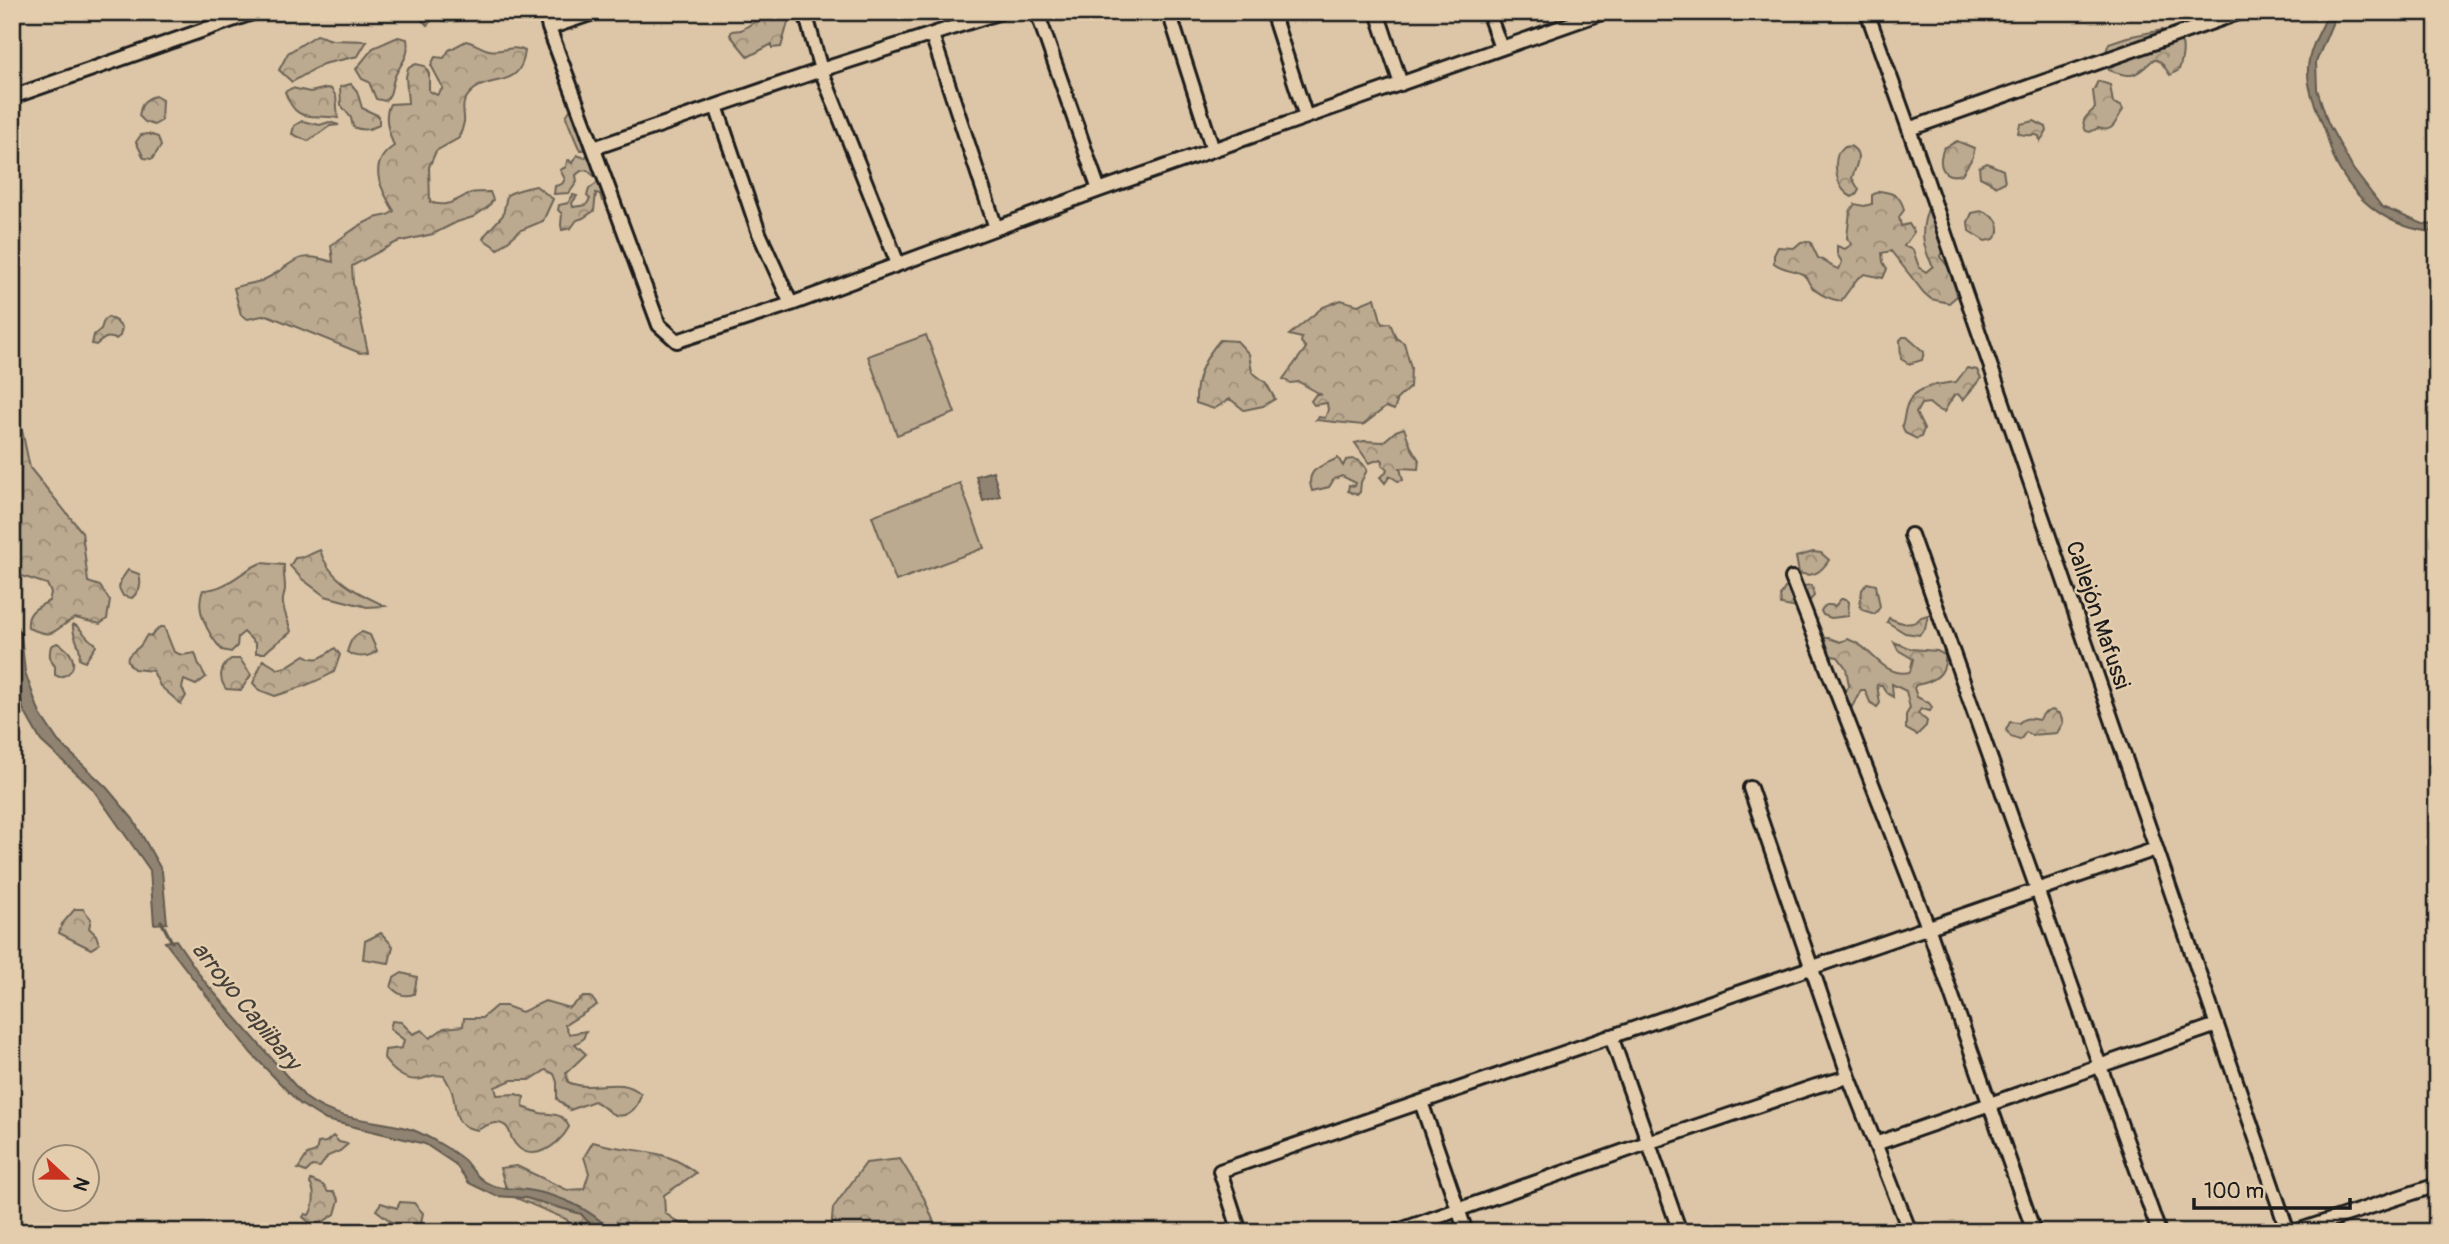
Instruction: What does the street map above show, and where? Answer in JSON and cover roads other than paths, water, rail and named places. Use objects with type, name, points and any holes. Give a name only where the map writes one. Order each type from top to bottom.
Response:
[{"type":"street","points":[[12,97],[255,12]]},
{"type":"street","points":[[545,12],[659,325],[677,341],[791,304],[1099,190],[1604,12]]},
{"type":"street","points":[[549,28],[596,12]]},
{"type":"street","points":[[805,12],[821,70],[898,264]]},
{"type":"street","points":[[594,148],[1001,12]]},
{"type":"street","points":[[1037,12],[1099,190]]},
{"type":"street","points":[[1169,12],[1213,150]]},
{"type":"street","points":[[1272,12],[1306,117]]},
{"type":"street","points":[[1377,12],[1401,84]]},
{"type":"street","points":[[1488,12],[1501,48]]},
{"type":"street","name":"Callejón Mafussi","points":[[1867,12],[2288,1232]]},
{"type":"street","points":[[1909,130],[2232,14]]},
{"type":"street","points":[[932,35],[996,228]]},
{"type":"street","points":[[716,106],[759,233],[791,304]]},
{"type":"street","points":[[1911,535],[2159,1232]]},
{"type":"street","points":[[1792,578],[1928,927],[2034,1232]]},
{"type":"street","points":[[1750,789],[1849,1077],[1909,1230],[1895,1232]]},
{"type":"street","points":[[1240,1232],[1220,1171],[2156,849]]},
{"type":"street","points":[[1875,1144],[2217,1025]]},
{"type":"street","points":[[1611,1036],[1680,1232]]},
{"type":"street","points":[[1395,1232],[1647,1143],[1849,1077]]},
{"type":"street","points":[[1421,1102],[1466,1232]]},
{"type":"street","points":[[2294,1232],[2437,1185]]},
{"type":"waterway","name":"arroyo Capiibary","points":[[161,921],[172,942]]}]
